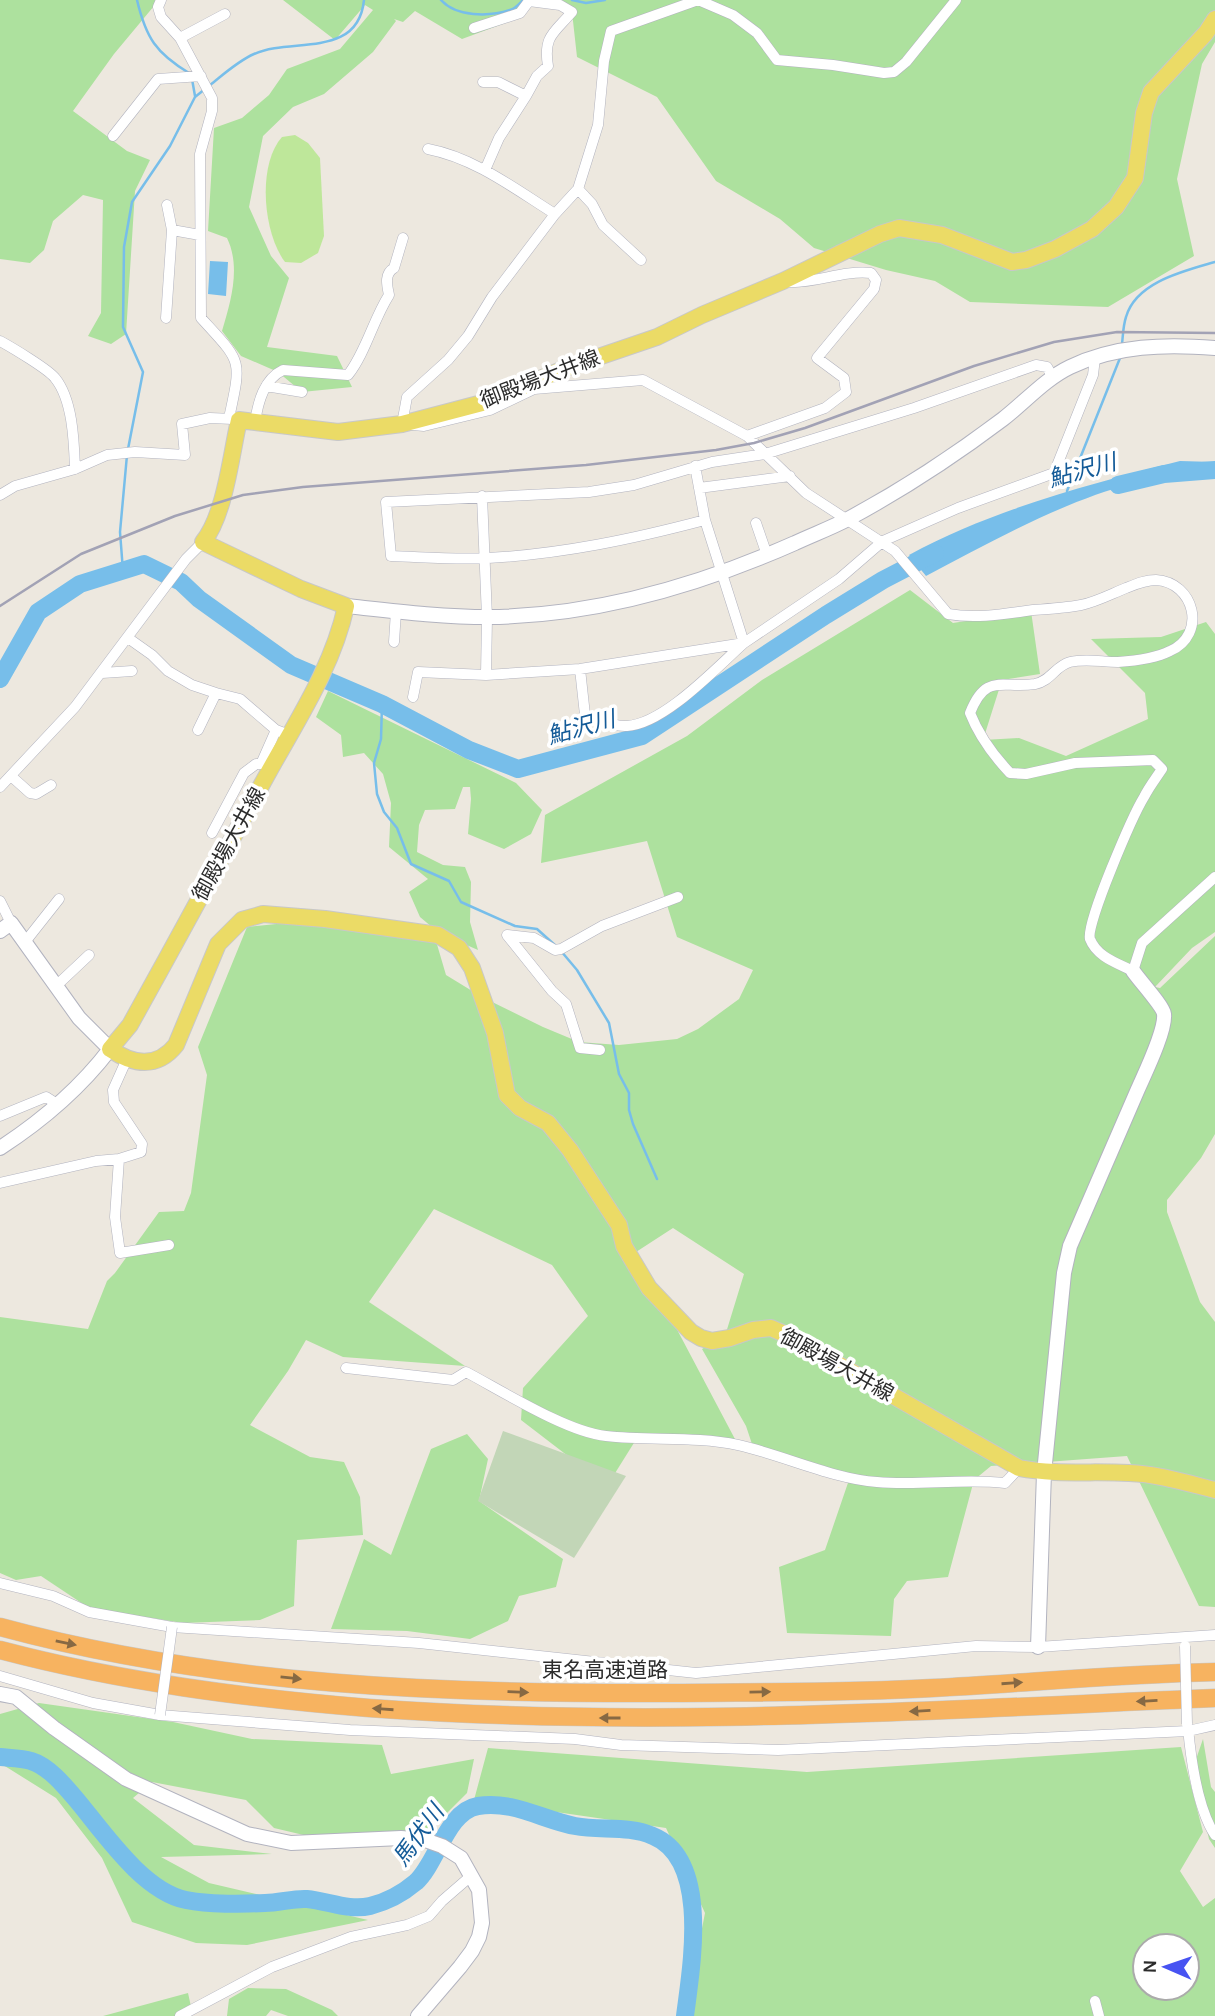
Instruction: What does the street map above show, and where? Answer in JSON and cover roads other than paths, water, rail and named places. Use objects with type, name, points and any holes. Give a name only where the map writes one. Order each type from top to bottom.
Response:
[{"type":"highway","name":"東名高速道路","points":[[0,1627],[64,1643],[210,1669],[431,1688],[551,1693],[931,1688],[1120,1675],[1215,1672]]},
{"type":"highway","points":[[0,1650],[131,1679],[230,1694],[443,1713],[679,1718],[834,1715],[1215,1698]]},
{"type":"main road","name":"御殿場大井線","points":[[241,420],[338,432],[402,424],[486,402],[566,368],[657,337],[783,281],[880,233],[899,228],[942,235],[1012,262],[1026,260],[1055,249],[1092,229],[1116,207],[1135,178],[1144,113],[1151,92],[1206,33],[1215,19]]},
{"type":"main road","points":[[241,420],[218,512],[213,528],[203,542],[301,589],[346,606]]},
{"type":"main road","name":"御殿場大井線","points":[[110,1049],[130,1025],[282,732],[328,662],[340,632],[346,606]]},
{"type":"main road","name":"御殿場大井線","points":[[127,1061],[150,1062],[166,1057],[176,1045],[218,944],[242,920],[263,914],[325,919],[438,935],[459,948],[472,968],[495,1032],[507,1095],[520,1108],[548,1123],[570,1150],[619,1225],[624,1246],[649,1288],[691,1332],[712,1341],[771,1328],[1019,1468],[1044,1473],[1131,1473],[1215,1490]]},
{"type":"main road","points":[[110,1049],[127,1061]]},
{"type":"street","points":[[161,0],[158,6],[161,16],[180,38],[212,98],[212,111],[200,154],[201,318],[234,354],[241,420]]},
{"type":"street","points":[[956,0],[906,62],[894,72],[884,73],[777,60],[757,33],[733,15],[698,0],[611,31],[604,61],[598,125],[578,189],[555,214],[492,297],[468,336],[447,360],[407,397],[402,424],[424,426],[490,410],[534,388],[643,380],[747,436],[806,493],[895,551],[948,614],[982,616],[1083,605],[1143,581],[1159,580],[1175,586],[1192,606],[1192,631],[1183,643],[1170,652],[1118,662],[1068,662],[1058,668],[1050,678],[1036,684],[993,684],[976,696],[970,713],[975,727],[1010,773],[1026,775],[1075,763],[1153,760],[1162,769],[1143,798],[1096,908],[1088,935],[1105,957],[1133,971],[1142,986],[1160,1004],[1164,1013],[1148,1065],[1070,1247],[1064,1273],[1044,1473],[1038,1647]]},
{"type":"street","points":[[474,28],[520,13],[529,1],[561,5],[572,12],[547,41],[545,51],[548,66],[537,76],[499,138],[485,170]]},
{"type":"street","points":[[180,38],[225,14]]},
{"type":"street","points":[[113,136],[158,79],[202,78]]},
{"type":"street","points":[[483,82],[498,82],[526,96]]},
{"type":"street","points":[[428,149],[448,153],[485,170],[555,214]]},
{"type":"street","points":[[578,189],[592,204],[603,225],[641,260]]},
{"type":"street","points":[[166,318],[172,230],[167,205]]},
{"type":"street","points":[[172,230],[200,235]]},
{"type":"street","points":[[0,495],[15,486],[75,469],[107,455],[135,452],[185,455],[182,424],[206,418],[241,420],[257,408],[273,375],[283,370],[348,375],[355,366],[376,315],[389,295],[387,281],[403,238]]},
{"type":"street","points":[[747,436],[825,408],[846,393],[844,378],[817,358],[874,289],[876,280],[871,273],[853,271],[802,283],[783,281]]},
{"type":"street","points":[[0,341],[55,377],[67,402],[75,469]]},
{"type":"street","points":[[346,606],[486,617],[583,610],[721,573],[846,520],[927,473],[1070,367],[1135,348],[1170,345],[1215,348]]},
{"type":"street","points":[[580,669],[585,715],[629,726],[666,712],[744,643],[839,579],[883,541],[958,508],[1055,473],[1101,356]]},
{"type":"street","points":[[705,520],[560,552],[485,559],[391,556],[386,502],[589,492],[634,485],[695,466],[765,454],[914,408],[1035,365],[1047,367],[1053,378]]},
{"type":"street","points":[[266,386],[302,392]]},
{"type":"street","points":[[695,466],[705,520],[744,643]]},
{"type":"street","points":[[699,488],[790,476]]},
{"type":"street","points":[[482,496],[486,675]]},
{"type":"street","points":[[757,523],[767,555]]},
{"type":"street","points":[[0,787],[75,707],[186,559],[203,542]]},
{"type":"street","points":[[394,642],[396,611]]},
{"type":"street","points":[[128,638],[152,655],[168,671],[192,685],[240,699],[282,732],[261,764],[256,764],[244,773],[212,833]]},
{"type":"street","points":[[413,697],[418,672],[486,675],[580,669],[744,643]]},
{"type":"street","points":[[102,673],[132,671]]},
{"type":"street","points":[[198,730],[216,693]]},
{"type":"street","points":[[11,776],[30,793],[36,794],[51,785]]},
{"type":"street","points":[[1133,971],[1142,943],[1215,877]]},
{"type":"street","points":[[600,1050],[580,1048],[566,1004],[507,934],[534,938],[559,949],[602,926],[678,897]]},
{"type":"street","points":[[25,942],[59,900]]},
{"type":"street","points":[[0,901],[6,927],[25,942],[79,1018],[110,1049],[57,1104],[0,1148]]},
{"type":"street","points":[[56,986],[89,955]]},
{"type":"street","points":[[0,1182],[96,1161],[119,1159],[141,1152],[142,1144],[114,1102],[113,1090],[127,1061]]},
{"type":"street","points":[[0,1116],[46,1097],[57,1104]]},
{"type":"street","points":[[119,1159],[115,1217],[120,1253],[169,1245]]},
{"type":"street","points":[[346,1368],[453,1380],[466,1372],[574,1428],[604,1436],[696,1439],[737,1445],[874,1482],[912,1484],[974,1480],[1005,1483],[1019,1468]]},
{"type":"street","points":[[0,1583],[53,1596],[89,1612],[172,1627],[419,1643],[696,1673],[976,1646],[1038,1647],[1185,1641],[1215,1635]]},
{"type":"street","points":[[160,1715],[172,1627]]},
{"type":"street","points":[[1185,1641],[1188,1728],[1199,1790],[1215,1835]]},
{"type":"street","points":[[0,1676],[93,1703],[160,1715],[350,1730],[575,1739],[621,1745],[778,1750],[1215,1725]]},
{"type":"street","points":[[0,1694],[16,1697],[54,1728],[126,1779],[247,1834],[291,1843],[401,1838],[425,1840],[442,1846],[461,1858],[479,1890],[482,1923],[479,1937],[460,1967],[418,2016]]},
{"type":"street","points":[[180,2016],[272,1967],[351,1937],[407,1925],[429,1916],[472,1875]]},
{"type":"street","points":[[1095,2001],[1099,2016]]},
{"type":"water","points":[[210,261],[228,262],[226,296],[208,294]]},
{"type":"water","points":[[1180,461],[1215,462],[1215,472],[1177,474],[1102,493],[1029,523],[926,576],[909,555],[1008,511],[1076,489]]},
{"type":"waterway","points":[[137,0],[144,25],[154,43],[168,58],[189,73]]},
{"type":"waterway","points":[[210,85],[254,54],[269,49],[337,39],[350,31],[359,19],[364,0]]},
{"type":"waterway","points":[[441,0],[455,10],[473,14],[502,12],[512,9],[523,0]]},
{"type":"waterway","points":[[572,0],[586,3],[605,0]]},
{"type":"waterway","points":[[192,79],[195,96]]},
{"type":"waterway","points":[[128,449],[143,372],[123,327],[124,247],[132,202],[170,146],[195,97],[205,89]]},
{"type":"waterway","points":[[1122,344],[1126,317],[1131,305],[1140,295],[1163,280],[1215,262]]},
{"type":"waterway","points":[[1067,491],[1120,358]]},
{"type":"waterway","points":[[123,571],[120,532],[127,455]]},
{"type":"waterway","name":"鮎沢川","points":[[1118,485],[1164,474],[1215,470]]},
{"type":"waterway","name":"鮎沢川","points":[[0,679],[38,612],[80,584],[144,564],[181,582],[199,599],[291,665],[382,704],[469,750],[518,769],[642,736],[826,615],[883,580],[935,553]]},
{"type":"waterway","points":[[382,704],[381,739],[374,763],[377,794],[384,812],[397,828],[411,864],[449,881],[461,902],[515,926],[537,929],[556,946]]},
{"type":"waterway","points":[[561,951],[577,970],[609,1023],[619,1074],[629,1093],[629,1110],[633,1124],[657,1179]]},
{"type":"waterway","name":"馬伏川","points":[[0,1757],[31,1761],[49,1771],[139,1872],[170,1894],[195,1902],[245,1904],[302,1899],[354,1907],[376,1904],[394,1897],[416,1882],[458,1817],[478,1806],[515,1808],[575,1826],[634,1830],[653,1836],[671,1849],[683,1868],[690,1891],[693,1944],[685,2016]]},
{"type":"railway","points":[[0,606],[81,554],[175,516],[243,495],[303,487],[586,465],[716,450],[754,443],[805,428],[974,366],[1054,342],[1117,332],[1215,333]]}]
